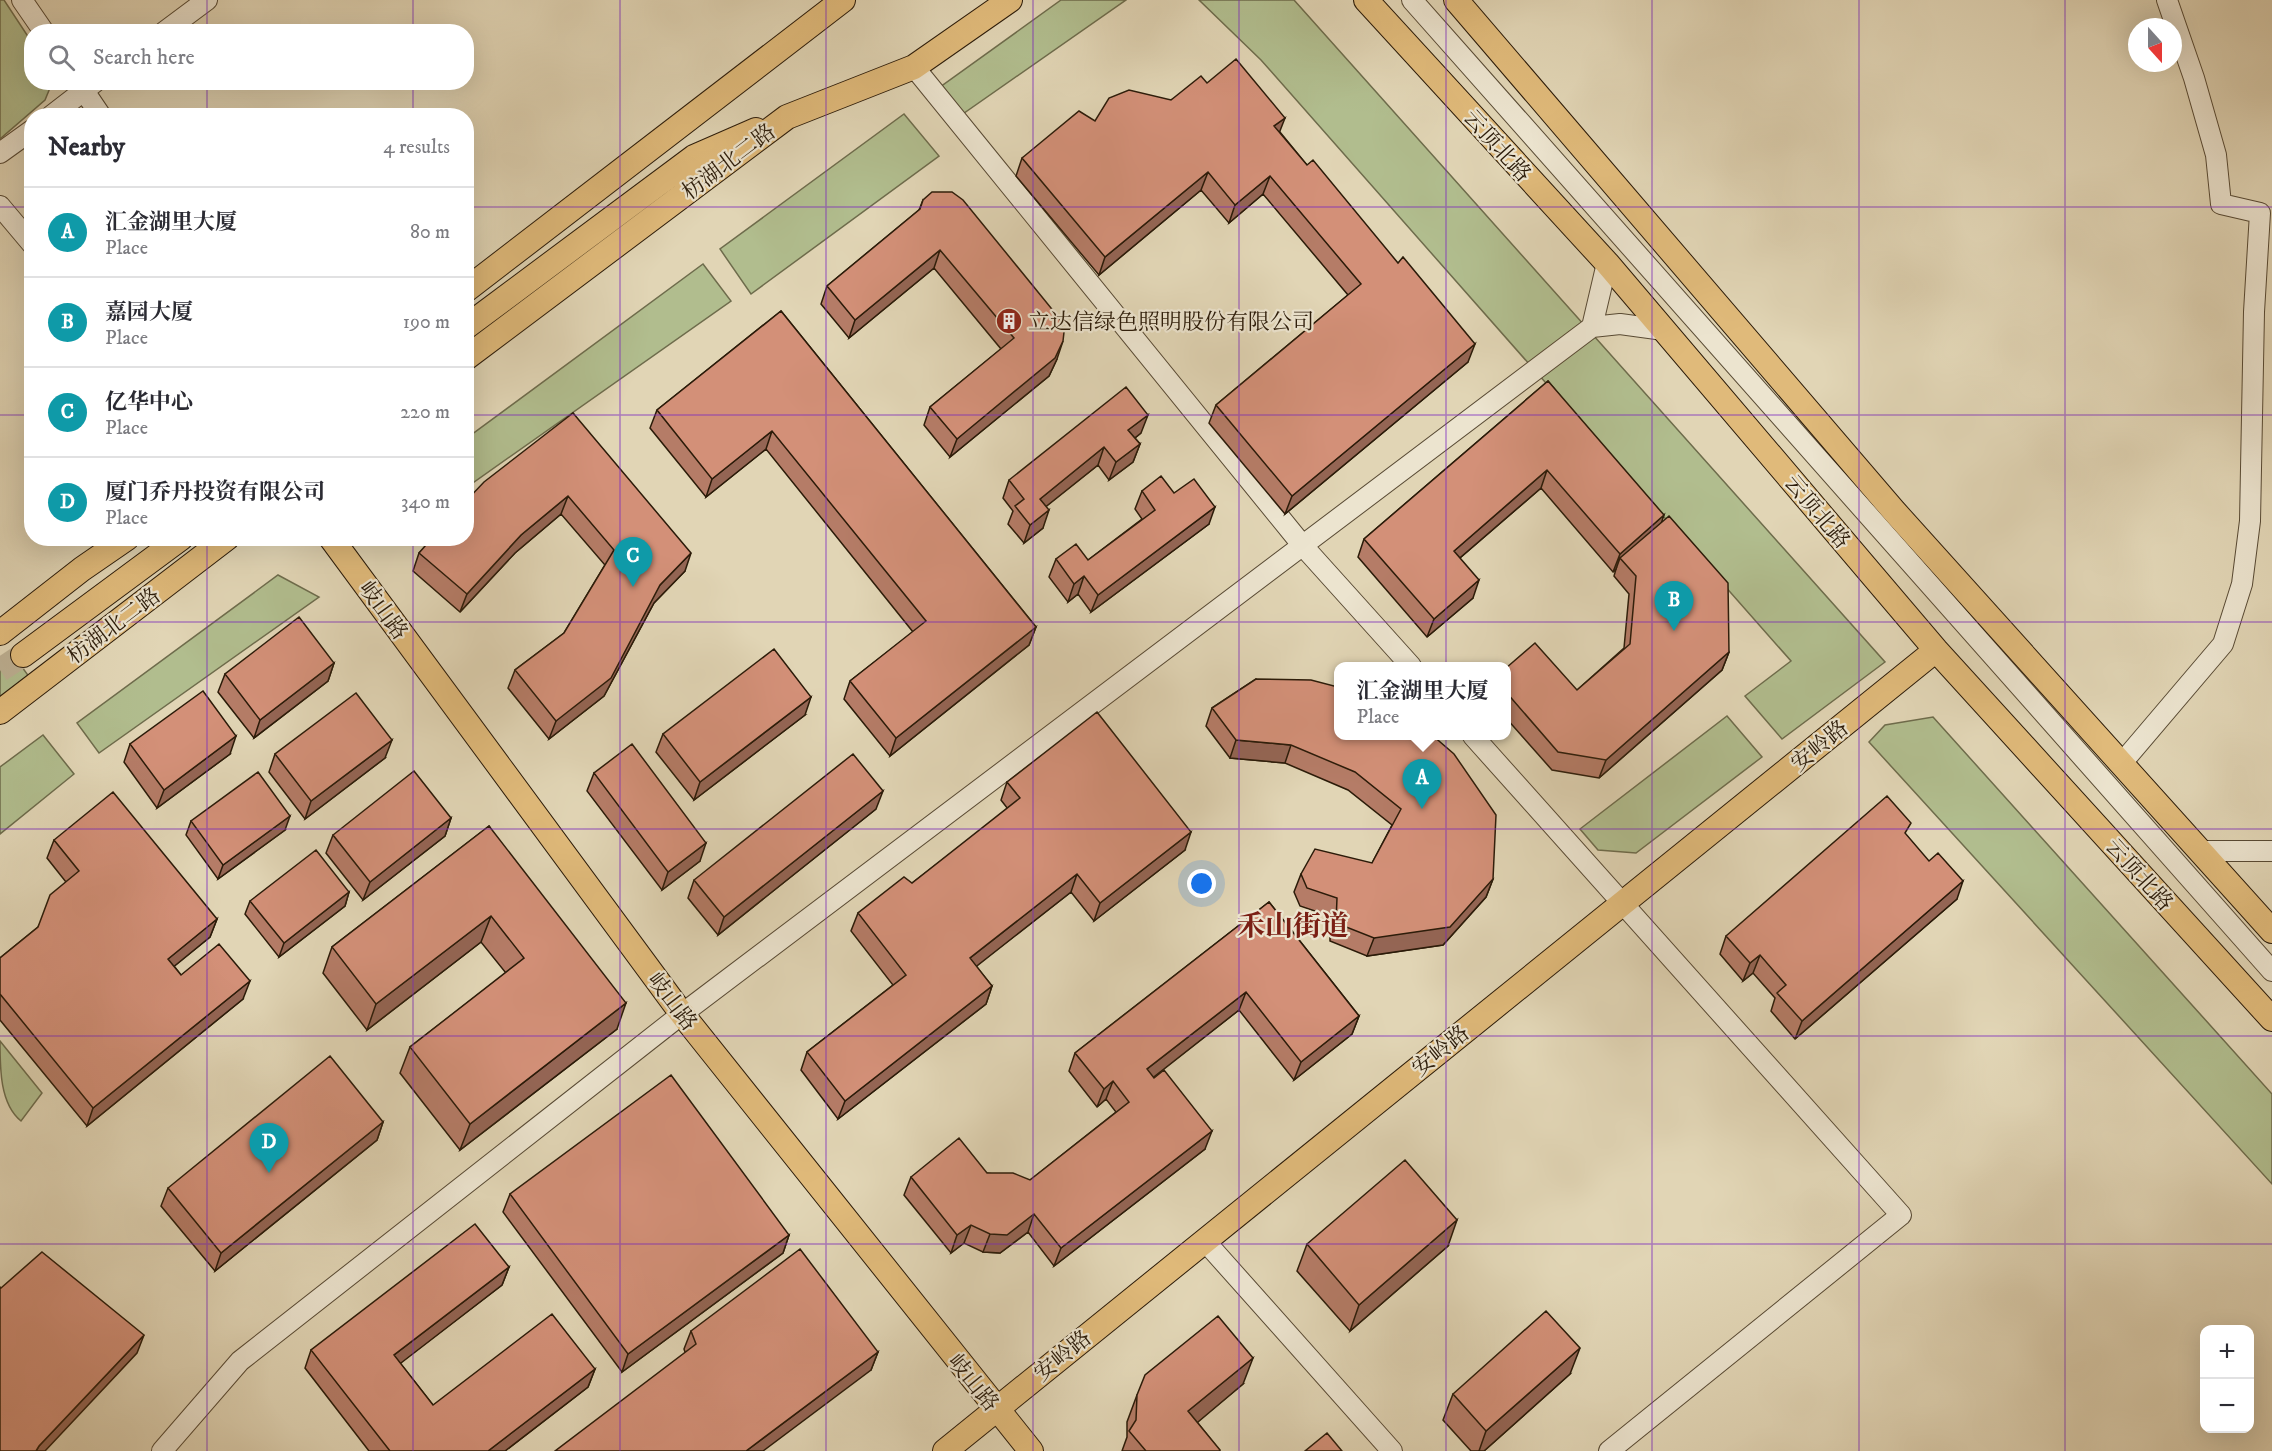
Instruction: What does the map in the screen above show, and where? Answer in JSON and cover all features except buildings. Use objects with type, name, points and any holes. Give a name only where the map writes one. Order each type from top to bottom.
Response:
[{"type":"main road","points":[[474,284],[843,0]]},
{"type":"main road","name":"枋湖北二路","points":[[474,352],[787,117],[914,68],[1010,0]]},
{"type":"main road","name":"云顶北路","points":[[1366,0],[1607,263],[1936,650],[2272,1019]]},
{"type":"main road","points":[[1456,0],[1894,511],[2272,931]]},
{"type":"main road","points":[[474,321],[694,157],[787,117]]},
{"type":"main road","points":[[0,633],[115,546]]},
{"type":"main road","points":[[23,655],[170,546]]},
{"type":"main road","name":"枋湖北二路","points":[[0,712],[217,546]]},
{"type":"main road","name":"岐山路","points":[[337,546],[682,1014],[994,1409],[1030,1451]]},
{"type":"main road","name":"安岭路","points":[[945,1451],[994,1409],[1936,650]]},
{"type":"street","points":[[22,0],[38,24]]},
{"type":"street","points":[[175,24],[207,0]]},
{"type":"street","points":[[1412,0],[2272,971]]},
{"type":"street","points":[[2121,764],[2223,645],[2242,584],[2250,521],[2254,312],[2260,213],[2221,204],[2216,155],[2194,78],[2167,0]]},
{"type":"street","points":[[914,68],[1303,546],[1408,662]]},
{"type":"street","points":[[60,108],[80,90]]},
{"type":"street","points":[[88,90],[97,108]]},
{"type":"street","points":[[0,153],[24,136]]},
{"type":"street","points":[[0,206],[24,234]]},
{"type":"street","points":[[1592,327],[1607,263]]},
{"type":"street","points":[[162,1451],[240,1361],[682,1014],[1592,327],[1620,324],[1664,330]]},
{"type":"street","points":[[1477,740],[1901,1215],[1609,1451]]},
{"type":"street","points":[[2200,851],[2272,850]]},
{"type":"street","points":[[1204,1240],[1392,1451]]},
{"type":"green space","points":[[0,0],[4,0],[24,30],[24,90],[49,90],[45,100],[36,108],[24,108],[24,118],[0,139]]},
{"type":"green space","points":[[1061,0],[1126,0],[957,118],[936,90]]},
{"type":"green space","points":[[1199,0],[1294,0],[1885,662],[1782,739],[1745,696],[1791,661],[1261,60]]},
{"type":"green space","points":[[904,114],[939,156],[751,294],[720,249]]},
{"type":"green space","points":[[703,264],[731,301],[474,482],[474,433]]},
{"type":"green space","points":[[278,575],[319,597],[99,753],[77,723]]},
{"type":"green space","points":[[14,656],[30,678],[0,702],[0,667]]},
{"type":"green space","points":[[1727,716],[1762,757],[1636,853],[1598,850],[1580,829]]},
{"type":"green space","points":[[1933,717],[2272,1094],[2272,1184],[1869,742],[1885,725]]},
{"type":"green space","points":[[43,735],[74,774],[0,834],[0,767]]},
{"type":"green space","points":[[0,1041],[42,1093],[21,1121],[14,1114],[5,1096],[1,1074]]},
{"type":"tunnel","points":[[0,670],[23,655]]},
{"type":"place","name":"立达信绿色照明股份有限公司","points":[[1009,321]]},
{"type":"place","name":"亿华中心","points":[[633,587]]},
{"type":"place","name":"嘉园大厦","points":[[1674,631]]},
{"type":"place","name":"汇金湖里大厦","points":[[1422,809]]},
{"type":"place","name":"厦门乔丹投资有限公司","points":[[269,1173]]},
{"type":"district","name":"禾山街道","points":[[1293,925]]}]
